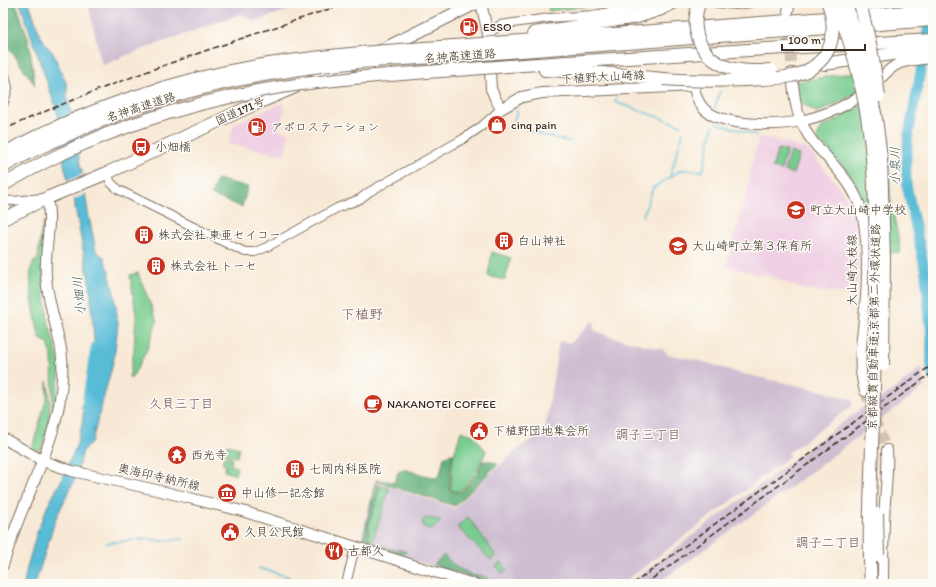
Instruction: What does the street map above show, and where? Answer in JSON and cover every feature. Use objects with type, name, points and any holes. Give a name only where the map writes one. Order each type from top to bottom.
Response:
[{"type":"highway","name":"国道171号","points":[[3,219],[253,105],[330,74],[476,3]]},
{"type":"highway","points":[[508,44],[651,13],[673,3]]},
{"type":"highway","points":[[699,3],[695,22],[699,41],[708,54],[721,64],[740,70],[758,71],[824,64],[913,42],[933,48]]},
{"type":"highway","points":[[508,66],[538,70],[602,73],[699,81],[754,80],[790,76],[807,71],[821,61],[826,54],[832,40],[833,26],[828,3]]},
{"type":"highway","name":"京都縦貫自動車道;京都第二外環状道路","points":[[836,3],[859,73],[872,157],[874,188],[876,258],[874,385],[869,535],[871,584]]},
{"type":"highway","name":"京都縦貫自動車道;京都第二外環状道路","points":[[846,3],[867,70],[876,119],[883,187],[884,312],[877,548],[879,584]]},
{"type":"highway","points":[[860,3],[872,48],[878,87],[881,157]]},
{"type":"highway","name":"名神高速道路","points":[[914,17],[933,10]]},
{"type":"highway","name":"名神高速道路","points":[[3,154],[44,133],[106,108],[141,96],[214,75],[262,65],[341,55],[427,48],[914,17],[933,20]]},
{"type":"highway","name":"名神高速道路","points":[[913,42],[933,33]]},
{"type":"highway","name":"名神高速道路","points":[[3,184],[60,155],[96,139],[160,116],[223,98],[257,91],[323,81],[508,66],[749,50],[933,40]]},
{"type":"highway","name":"名神高速道路","points":[[3,167],[47,144],[100,120],[157,101],[210,86],[316,67],[508,44]]},
{"type":"main road","points":[[481,3],[488,34],[491,89],[494,98],[502,109]]},
{"type":"main road","points":[[694,86],[696,96],[703,108],[711,114],[744,124],[771,124],[801,121],[854,101],[872,87],[893,67],[901,63],[933,58]]},
{"type":"main road","name":"大山崎大枝線","points":[[792,73],[796,106],[801,121],[808,135],[840,172],[854,191],[862,213],[865,238],[866,288],[860,365],[865,391]]},
{"type":"main road","name":"下植野大山崎線","points":[[502,109],[522,97],[542,93],[694,86]]},
{"type":"main road","points":[[3,565],[12,536],[48,463],[58,410],[62,378],[62,361],[59,337],[47,296],[46,275],[51,196]]},
{"type":"main road","name":"奥海印寺納所線","points":[[3,438],[48,463],[92,476],[214,503],[473,584]]},
{"type":"main road","points":[[883,584],[882,552],[888,471],[887,450]]},
{"type":"street","points":[[484,17],[493,23],[500,25],[549,18],[594,15],[656,3]]},
{"type":"street","points":[[716,3],[736,5],[751,3]]},
{"type":"street","points":[[488,34],[500,25]]},
{"type":"street","points":[[3,66],[8,88],[3,105]]},
{"type":"street","points":[[694,86],[718,86]]},
{"type":"street","points":[[104,174],[119,190],[234,247],[245,252],[255,252],[281,240],[337,208],[360,199],[369,192],[463,140],[502,109]]},
{"type":"street","points":[[3,200],[12,201],[51,196]]},
{"type":"street","points":[[346,584],[355,547]]},
{"type":"shaded area","points":[[88,3],[310,3],[255,21],[240,14],[122,57],[102,66]]},
{"type":"shaded area","name":"アポロステーション","points":[[282,103],[285,106],[279,130],[289,133],[285,155],[228,144],[234,124]]},
{"type":"shaded area","name":"町立大山崎中学校","points":[[759,136],[807,149],[829,174],[846,197],[855,222],[858,253],[858,284],[850,294],[803,289],[766,275],[760,275],[726,266],[750,180],[749,175]]},
{"type":"shaded area","points":[[592,321],[594,322],[594,330],[611,337],[662,349],[668,354],[704,362],[739,373],[814,389],[851,399],[853,403],[852,406],[788,453],[790,456],[622,584],[489,584],[364,545],[361,540],[374,482],[455,508],[483,480],[521,447],[545,430],[559,341],[571,343]]},
{"type":"shaded area","points":[[922,367],[924,387],[799,481],[657,584],[628,584],[862,408],[864,410],[900,385]]},
{"type":"green space","points":[[3,3],[16,3],[29,41],[35,85],[3,40]]},
{"type":"green space","points":[[550,3],[616,3],[548,11]]},
{"type":"green space","points":[[854,72],[858,93],[817,113],[800,102],[795,82]]},
{"type":"green space","points":[[867,102],[874,104],[885,119],[889,157],[890,195],[901,252],[873,254],[857,188],[848,172],[817,140],[820,128]]},
{"type":"green space","points":[[778,149],[787,151],[781,170],[772,168]]},
{"type":"green space","points":[[790,152],[799,155],[793,174],[784,171]]},
{"type":"green space","points":[[217,179],[248,187],[242,207],[211,195]]},
{"type":"green space","points":[[44,221],[43,276],[48,320],[60,370],[53,420],[52,357],[48,343],[40,339],[31,289],[31,269],[33,262],[38,260],[40,236]]},
{"type":"green space","points":[[492,252],[511,258],[505,280],[488,276]]},
{"type":"green space","points":[[138,273],[157,321],[147,350],[132,378],[129,378],[134,350],[136,314],[130,275]]},
{"type":"green space","points":[[47,381],[50,406],[47,432],[42,448],[37,451],[32,448],[47,397]]},
{"type":"green space","points":[[461,431],[473,435],[486,451],[477,472],[459,492],[451,490],[452,461]]},
{"type":"green space","points":[[227,445],[239,448],[237,457],[225,454]]},
{"type":"green space","points":[[449,454],[453,454],[450,471],[450,491],[461,492],[478,473],[483,461],[491,461],[498,464],[455,506],[375,481],[395,482],[398,472],[402,469],[436,478],[440,474],[444,457]]},
{"type":"green space","points":[[224,456],[232,458],[231,465],[237,467],[235,475],[224,471],[226,465],[222,464]]},
{"type":"green space","points":[[375,484],[380,485],[368,525],[369,541],[390,549],[407,552],[401,555],[363,541]]},
{"type":"green space","points":[[381,486],[389,489],[373,540],[369,539],[369,525]]},
{"type":"green space","points":[[426,518],[439,520],[440,522],[432,530],[425,528],[423,525],[423,520]]},
{"type":"green space","points":[[466,518],[469,518],[494,553],[495,556],[491,560],[458,528]]},
{"type":"green space","points":[[444,555],[456,567],[474,576],[481,575],[497,584],[492,584],[435,566],[434,564]]},
{"type":"green space","points":[[501,562],[507,570],[503,574],[496,566]]},
{"type":"water","points":[[20,3],[29,3],[40,35],[53,53],[67,85],[67,96],[77,141],[88,212],[96,251],[104,257],[109,272],[115,298],[118,324],[114,359],[92,441],[83,451],[75,479],[56,518],[35,584],[24,584],[26,572],[36,535],[47,507],[61,481],[77,444],[83,419],[84,402],[90,389],[93,377],[94,340],[90,286],[75,203],[65,169],[57,123],[58,115]]},
{"type":"pier","points":[[84,174],[87,193],[73,200],[67,181]]},
{"type":"waterway","name":"小泉川","points":[[930,3],[927,37],[908,138],[906,166],[907,187],[925,270],[931,332],[931,364],[933,377]]},
{"type":"waterway","points":[[714,111],[720,91]]},
{"type":"waterway","points":[[617,97],[615,102],[681,125]]},
{"type":"waterway","points":[[517,110],[514,122],[520,126],[541,135],[571,142]]},
{"type":"waterway","points":[[717,123],[756,135]]},
{"type":"waterway","points":[[670,177],[681,170],[703,171],[713,126]]},
{"type":"waterway","points":[[643,216],[653,188],[670,177],[683,132]]},
{"type":"waterway","name":"小畑川","points":[[86,407],[96,346]]},
{"type":"waterway","points":[[106,543],[145,539],[163,541],[183,539]]},
{"type":"waterway","points":[[259,568],[286,576],[302,584]]},
{"type":"tunnel","points":[[788,23],[792,73]]},
{"type":"tunnel","points":[[865,391],[870,408],[887,450]]},
{"type":"railway","points":[[3,130],[87,94],[130,78],[347,3]]},
{"type":"railway","points":[[633,584],[933,364]]},
{"type":"railway","points":[[645,584],[933,372]]},
{"type":"place","name":"ESSO","points":[[469,27]]},
{"type":"place","name":"cinq pain","points":[[497,125]]},
{"type":"place","name":"アポロステーション","points":[[257,127]]},
{"type":"place","name":"小畑橋","points":[[141,147]]},
{"type":"place","name":"町立大山崎中学校","points":[[796,210]]},
{"type":"place","name":"株式会社 東亜セイコー","points":[[144,235]]},
{"type":"place","name":"白山神社","points":[[504,241]]},
{"type":"place","name":"大山崎町立第３保育所","points":[[678,246]]},
{"type":"place","name":"株式会社 トーセ","points":[[156,266]]},
{"type":"place","name":"NAKANOTEI COFFEE","points":[[373,404]]},
{"type":"place","name":"下植野団地集会所","points":[[479,431]]},
{"type":"place","name":"西光寺","points":[[177,455]]},
{"type":"place","name":"七岡内科医院","points":[[295,469]]},
{"type":"place","name":"中山修一記念館","points":[[227,493]]},
{"type":"place","name":"久貝公民館","points":[[230,532]]},
{"type":"place","name":"古都久","points":[[334,551]]},
{"type":"district","name":"下植野","points":[[362,314]]},
{"type":"district","name":"久貝三丁目","points":[[181,403]]},
{"type":"district","name":"調子三丁目","points":[[648,434]]},
{"type":"district","name":"調子二丁目","points":[[828,542]]}]
